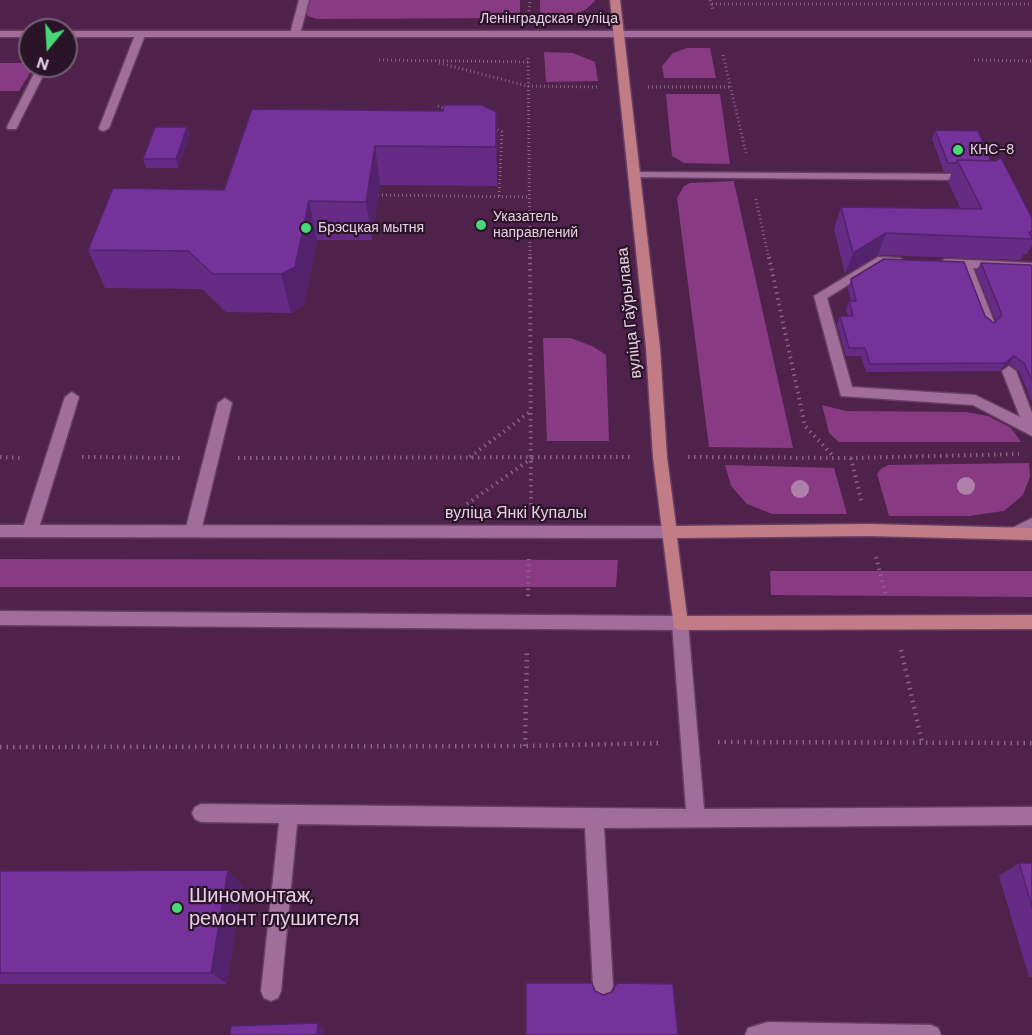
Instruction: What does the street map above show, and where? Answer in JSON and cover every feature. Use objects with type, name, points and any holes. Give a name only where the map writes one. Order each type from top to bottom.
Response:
[{"type":"main road","points":[[295,34],[304,0]]},
{"type":"main road","name":"вуліца Гаўрылава","points":[[615,0],[653,348],[660,457],[680,623]]},
{"type":"main road","name":"Ленінградская вуліца","points":[[78,34],[619,32],[1032,34]]},
{"type":"main road","points":[[0,34],[18,34]]},
{"type":"main road","points":[[104,128],[140,35]]},
{"type":"main road","points":[[12,127],[37,78]]},
{"type":"main road","points":[[634,175],[985,177]]},
{"type":"main road","points":[[910,262],[878,261],[820,296],[846,392],[975,400],[1032,430]]},
{"type":"main road","points":[[932,263],[1032,267]]},
{"type":"main road","points":[[965,264],[989,324]]},
{"type":"main road","points":[[1009,371],[1032,430]]},
{"type":"main road","points":[[30,531],[72,398]]},
{"type":"main road","points":[[193,531],[225,403]]},
{"type":"main road","points":[[1015,534],[1032,524]]},
{"type":"main road","name":"вуліца Янкі Купалы","points":[[0,531],[868,530],[1032,534]]},
{"type":"main road","points":[[0,618],[680,623],[1032,622]]},
{"type":"main road","points":[[680,623],[696,818]]},
{"type":"main road","points":[[201,813],[594,819],[1032,816]]},
{"type":"main road","points":[[271,991],[289,815]]},
{"type":"main road","points":[[594,819],[603,986]]},
{"type":"main road","points":[[755,1035],[768,1032],[932,1035]]},
{"type":"path","points":[[525,746],[532,457],[528,86],[530,0]]},
{"type":"path","points":[[834,458],[805,426],[752,177],[711,2],[1032,4]]},
{"type":"path","points":[[432,61],[528,86]]},
{"type":"path","points":[[438,106],[448,110]]},
{"type":"path","points":[[492,128],[502,132],[499,197]]},
{"type":"path","points":[[378,195],[529,197]]},
{"type":"path","points":[[470,457],[532,411]]},
{"type":"path","points":[[0,457],[834,458],[1021,454]]},
{"type":"path","points":[[0,747],[525,746],[690,742],[1032,743]]},
{"type":"shaded area","points":[[306,0],[520,0],[520,18],[317,19],[308,16],[304,11]]},
{"type":"shaded area","points":[[540,0],[595,1],[585,10],[569,16],[540,20]]},
{"type":"shaded area","points":[[687,48],[710,48],[716,78],[664,78],[662,66],[673,53]]},
{"type":"shaded area","points":[[544,52],[573,53],[595,62],[598,81],[546,82]]},
{"type":"shaded area","points":[[0,63],[18,63],[18,78],[27,78],[19,91],[0,91]]},
{"type":"shaded area","points":[[666,94],[720,94],[730,164],[684,163],[672,156]]},
{"type":"shaded area","points":[[734,181],[793,448],[709,447],[677,198],[684,186],[690,183]]},
{"type":"shaded area","points":[[543,338],[571,338],[594,347],[606,355],[609,441],[547,441]]},
{"type":"shaded area","points":[[822,405],[846,411],[966,412],[988,416],[1011,428],[1021,442],[839,442],[829,433]]},
{"type":"shaded area","points":[[1029,463],[1030,477],[1023,495],[1004,511],[969,516],[889,516],[877,474],[888,465]]},
{"type":"shaded area","points":[[725,465],[834,468],[847,514],[772,514],[747,504],[731,486]]},
{"type":"shaded area","points":[[0,559],[618,560],[616,587],[0,587]]},
{"type":"shaded area","points":[[770,571],[1032,571],[1032,597],[771,595]]},
{"type":"building","points":[[444,105],[482,105],[496,112],[496,147],[375,146],[366,202],[309,201],[295,267],[281,274],[213,274],[188,251],[88,250],[113,188],[224,190],[252,109],[443,111]]},
{"type":"building","points":[[155,127],[187,127],[176,159],[143,159]]},
{"type":"building","name":"КНС-8","points":[[935,130],[978,131],[991,161],[957,160],[956,163],[948,163]]},
{"type":"building","points":[[1001,158],[1032,218],[1032,232],[1029,232],[1032,239],[886,233],[853,253],[841,207],[982,209],[957,160],[995,161]]},
{"type":"building","points":[[884,259],[964,262],[985,316],[994,323],[1002,315],[981,263],[1031,265],[1032,381],[1024,363],[1014,356],[1005,363],[870,364],[865,348],[849,348],[840,316],[853,316],[849,301],[856,301],[851,279]]},
{"type":"building","points":[[1019,863],[1032,863],[1032,907]]},
{"type":"building","points":[[228,870],[211,973],[0,973],[0,871]]},
{"type":"building","points":[[526,983],[592,983],[595,991],[603,995],[612,992],[617,983],[673,984],[678,1035],[526,1035]]},
{"type":"building","points":[[318,1023],[317,1035],[230,1035],[231,1026]]},
{"type":"place","name":"КНС-8","points":[[958,150]]},
{"type":"place","name":"Указатель направлений","points":[[481,225]]},
{"type":"place","name":"Брэсцкая мытня","points":[[306,228]]},
{"type":"place","name":"Шиномонтаж, ремонт глушителя","points":[[177,908]]}]
